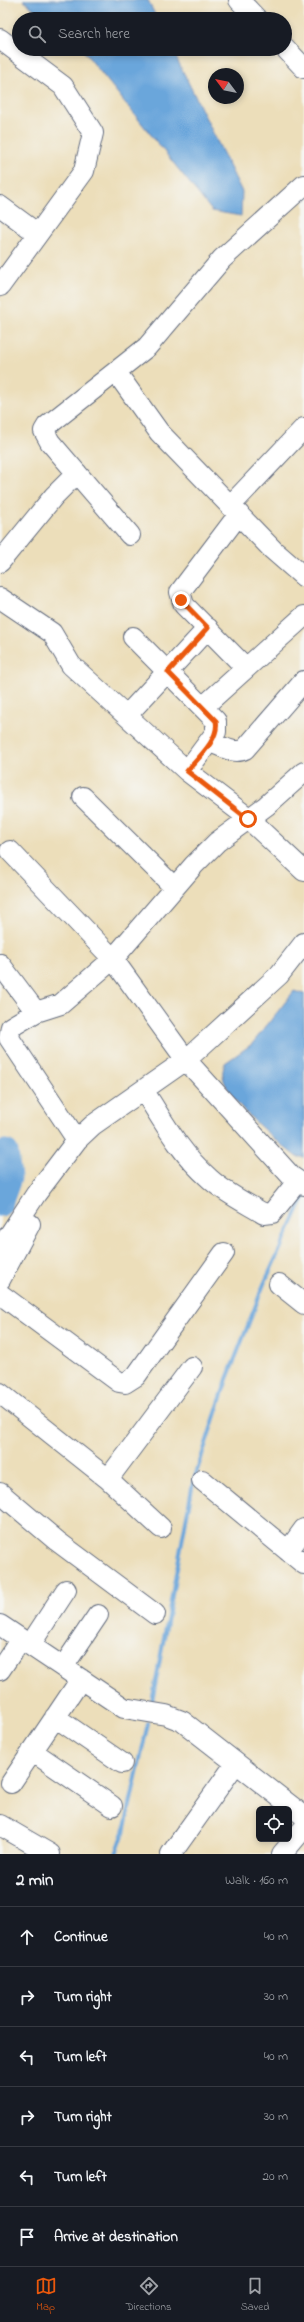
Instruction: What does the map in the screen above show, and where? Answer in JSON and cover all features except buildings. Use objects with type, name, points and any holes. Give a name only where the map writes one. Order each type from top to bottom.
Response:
[{"type":"street","points":[[239,0],[250,12]]},
{"type":"street","points":[[0,39],[12,48]]},
{"type":"street","points":[[0,286],[84,170],[93,132],[63,86],[23,56]]},
{"type":"street","points":[[130,535],[50,442],[44,431],[47,426],[147,348],[222,259],[304,185]]},
{"type":"street","points":[[0,206],[38,234]]},
{"type":"street","points":[[116,372],[159,432],[273,550],[304,577]]},
{"type":"street","points":[[245,667],[184,605],[180,592],[235,509],[304,428]]},
{"type":"street","points":[[0,562],[54,496],[77,473]]},
{"type":"street","points":[[0,598],[52,633],[71,665],[187,771],[248,819],[304,871]]},
{"type":"street","points":[[203,707],[245,667],[304,616]]},
{"type":"street","points":[[127,715],[208,628]]},
{"type":"street","points":[[133,637],[216,721],[216,732],[187,771]]},
{"type":"street","points":[[210,742],[239,752],[245,748],[304,682]]},
{"type":"street","points":[[77,1140],[9,1038],[11,1027],[36,1012],[61,1004],[113,959],[174,887],[217,842],[248,819],[304,772]]},
{"type":"street","points":[[83,797],[174,887]]},
{"type":"street","points":[[10,851],[113,959],[186,1060],[301,1183],[272,1213],[264,1214],[211,1181],[192,1163],[178,1145],[144,1091]]},
{"type":"street","points":[[0,1249],[36,1194],[77,1140],[93,1125],[144,1091],[186,1060],[279,975],[304,945]]},
{"type":"street","points":[[0,964],[36,1012]]},
{"type":"street","points":[[0,1280],[33,1218],[36,1209],[36,1194]]},
{"type":"street","points":[[0,1294],[119,1382],[125,1383],[136,1376],[224,1253]]},
{"type":"street","points":[[279,1284],[304,1304]]},
{"type":"street","points":[[108,1479],[192,1367]]},
{"type":"street","points":[[0,1393],[108,1479],[161,1528]]},
{"type":"street","points":[[202,1480],[304,1564]]},
{"type":"street","points":[[0,1493],[57,1541],[155,1614]]},
{"type":"street","points":[[288,1550],[304,1529]]},
{"type":"street","points":[[0,1670],[25,1642],[66,1590]]},
{"type":"street","points":[[63,1668],[98,1615]]},
{"type":"street","points":[[0,1625],[124,1708],[175,1717],[304,1816]]},
{"type":"street","points":[[11,1783],[81,1679]]},
{"type":"street","points":[[55,1718],[122,1763]]},
{"type":"street","points":[[32,1751],[112,1806]]},
{"type":"street","points":[[171,1854],[236,1763]]},
{"type":"street","points":[[0,1825],[50,1854]]},
{"type":"street","points":[[282,1854],[304,1828]]},
{"type":"water","points":[[23,0],[148,0],[154,12],[38,12]]},
{"type":"water","points":[[88,56],[175,56],[242,192],[241,216],[212,211]]},
{"type":"water","points":[[294,991],[304,994],[304,1157],[297,1157],[253,1120],[232,1096],[226,1085],[223,1074],[225,1063],[252,1044]]},
{"type":"waterway","points":[[0,1204],[9,1178],[6,1152]]},
{"type":"waterway","points":[[152,1702],[193,1483],[227,1379],[264,1284],[304,1197]]},
{"type":"waterway","points":[[116,1854],[124,1832],[148,1723]]},
{"type":"route","points":[[181,600],[184,605],[208,628],[168,672],[216,721],[217,726],[216,732],[210,742],[187,771],[237,808],[248,819]]}]
